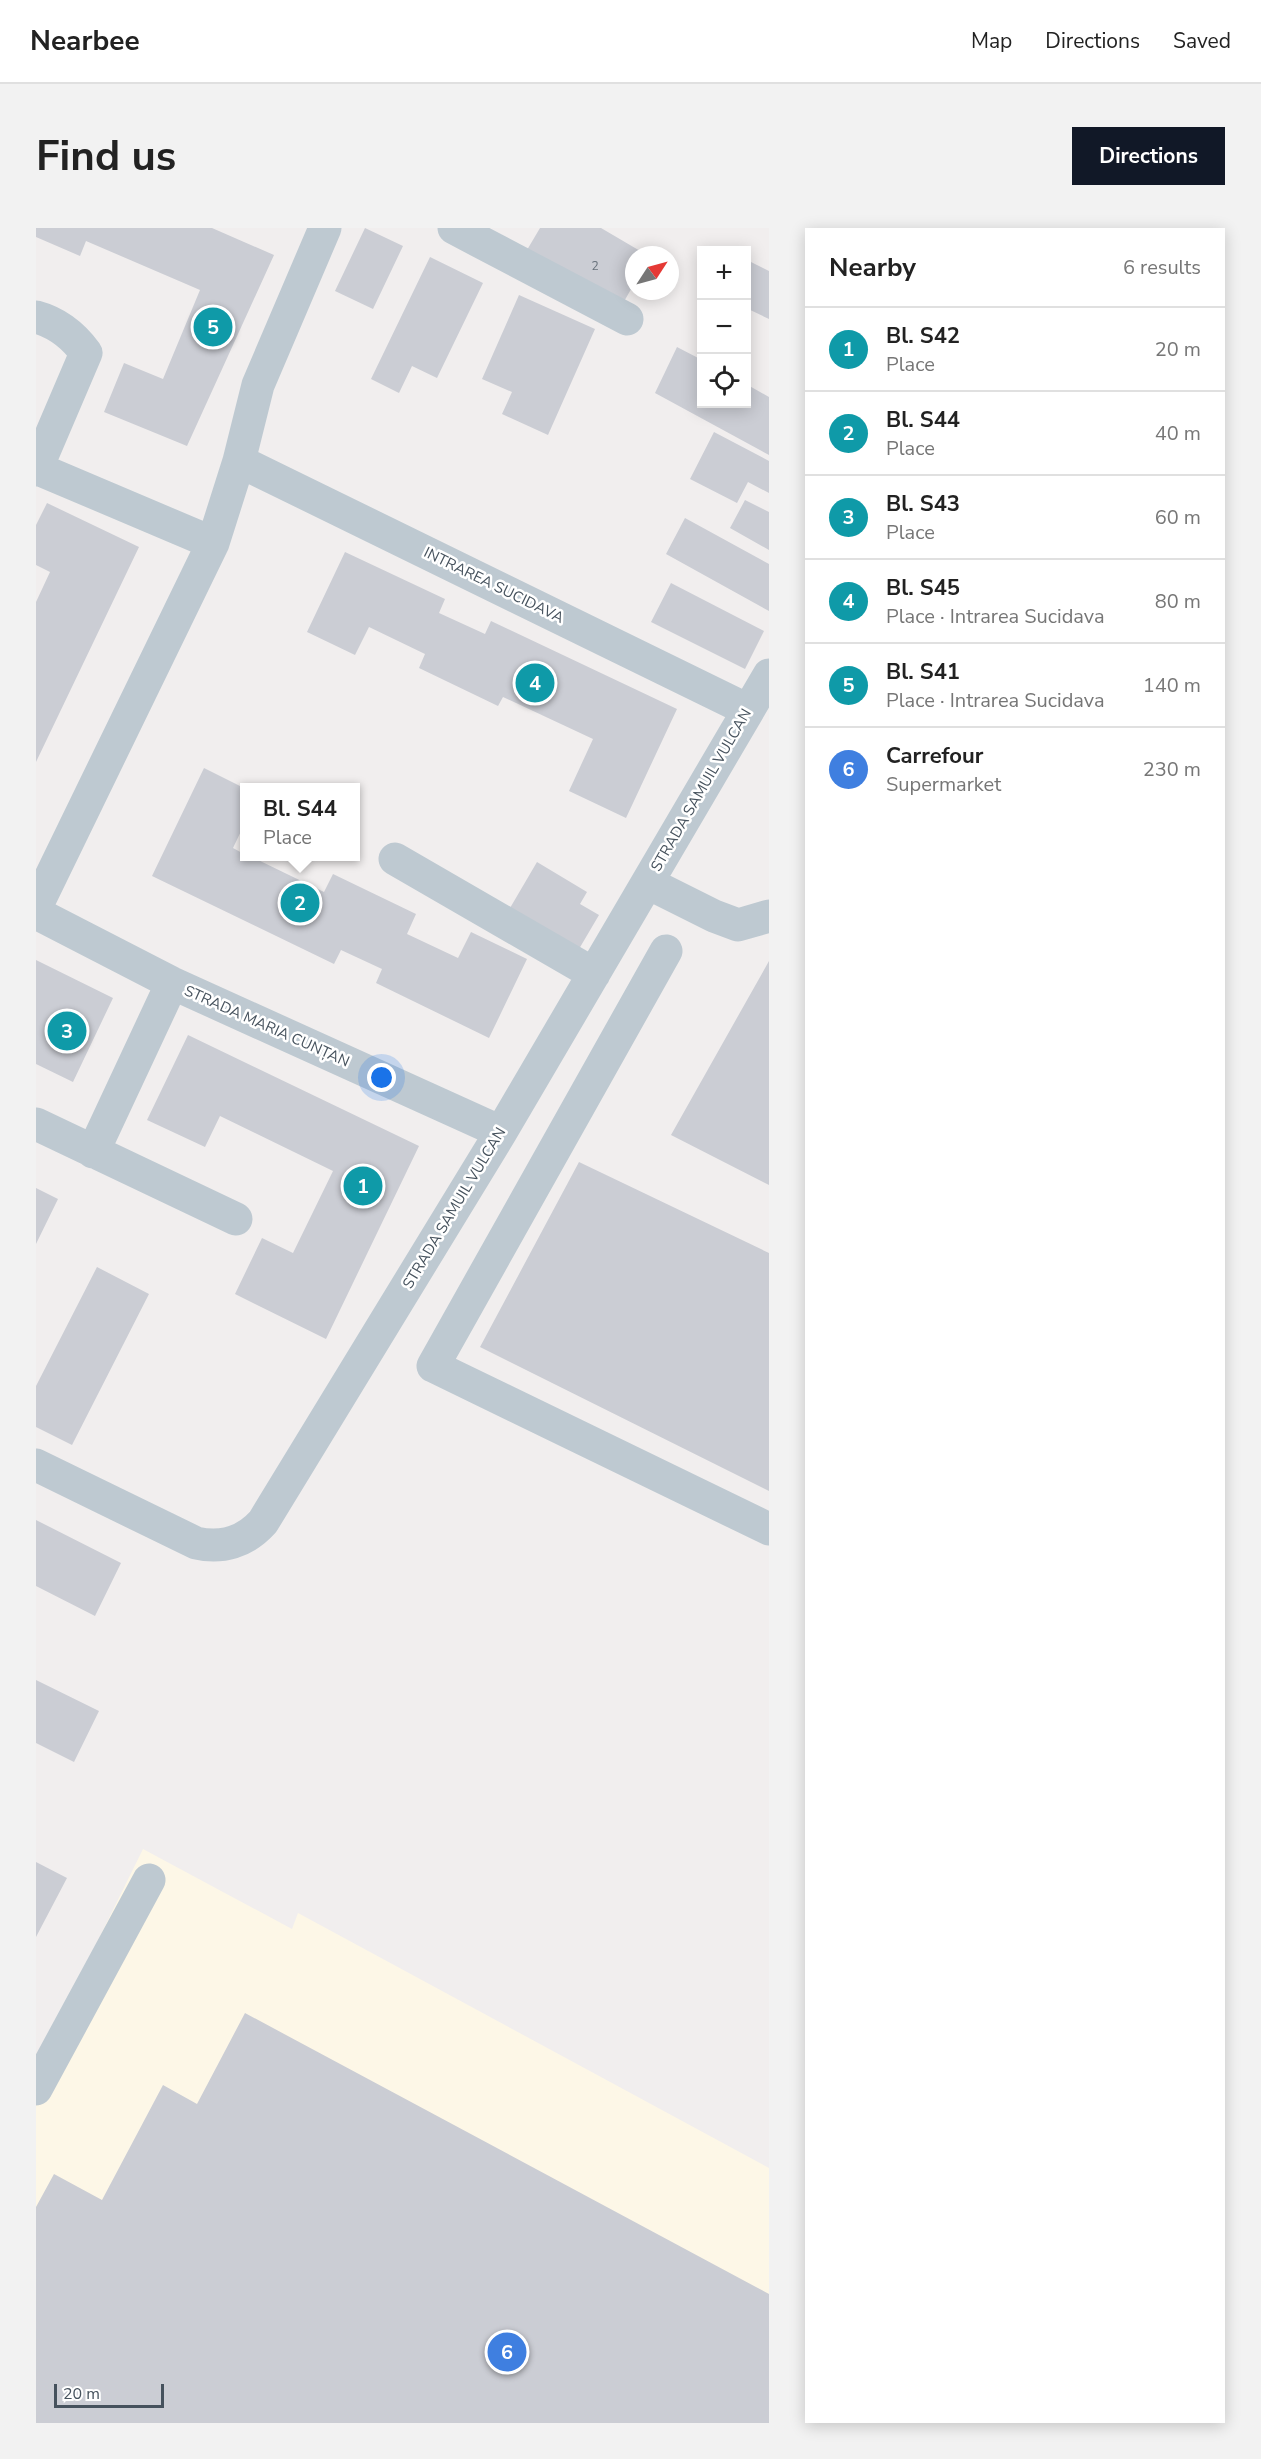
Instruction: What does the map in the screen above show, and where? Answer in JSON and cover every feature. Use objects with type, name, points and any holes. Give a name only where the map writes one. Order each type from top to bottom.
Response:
[{"type":"street","points":[[36,907],[213,543],[239,461],[258,384],[326,228]]},
{"type":"street","points":[[454,228],[627,319]]},
{"type":"street","points":[[36,316],[52,321],[75,338],[86,353],[36,469],[213,543]]},
{"type":"street","name":"INTRAREA SUCIDAVA","points":[[239,461],[748,710]]},
{"type":"street","name":"STRADA SAMUIL VULCAN","points":[[36,1465],[196,1543],[209,1546],[225,1545],[251,1533],[263,1522],[501,1132],[769,675]]},
{"type":"street","points":[[395,859],[594,974]]},
{"type":"street","points":[[648,883],[714,916],[738,925],[769,916]]},
{"type":"street","name":"STRADA MARIA CUNȚAN","points":[[36,913],[172,983],[501,1132]]},
{"type":"street","points":[[666,951],[433,1366],[769,1529]]},
{"type":"street","points":[[93,1152],[172,983]]},
{"type":"street","points":[[36,1125],[236,1219]]},
{"type":"street","points":[[36,2089],[149,1880]]},
{"type":"shaded area","points":[[143,1849],[292,1929],[298,1913],[769,2168],[769,2423],[36,2423],[36,2066]]},
{"type":"building","points":[[36,228],[212,228],[274,255],[187,446],[104,412],[124,363],[163,379],[200,290],[86,241],[80,256],[36,237]]},
{"type":"building","points":[[365,228],[403,246],[373,309],[335,291]]},
{"type":"building","points":[[540,228],[601,228],[632,246],[625,246],[625,300],[622,305],[527,250]]},
{"type":"building","points":[[430,257],[483,283],[437,378],[412,366],[399,393],[371,379]]},
{"type":"building","points":[[751,262],[769,271],[769,319],[751,310]]},
{"type":"building","points":[[519,295],[595,329],[548,435],[502,414],[512,392],[482,379]]},
{"type":"building","points":[[677,347],[697,357],[697,408],[751,408],[751,387],[769,397],[769,455],[655,393]]},
{"type":"building","points":[[714,432],[769,461],[769,493],[748,482],[737,503],[690,479]]},
{"type":"building","points":[[745,500],[769,512],[769,550],[730,528]]},
{"type":"building","points":[[47,503],[139,547],[36,762],[36,602],[50,572],[36,565],[36,525]]},
{"type":"building","points":[[685,518],[769,564],[769,611],[666,554]]},
{"type":"building","points":[[345,552],[445,599],[439,613],[485,634],[491,621],[677,709],[626,818],[569,791],[593,739],[503,697],[498,706],[419,668],[425,654],[369,627],[355,655],[307,632]]},
{"type":"building","points":[[671,583],[764,631],[745,669],[651,622]]},
{"type":"building","points":[[204,768],[240,786],[240,833],[233,848],[240,852],[240,861],[260,861],[324,892],[333,874],[416,914],[407,934],[458,958],[471,932],[527,959],[489,1038],[376,983],[382,969],[341,950],[334,964],[152,876]]},
{"type":"building","points":[[537,862],[587,892],[580,904],[599,915],[579,949],[510,908]]},
{"type":"building","points":[[36,960],[113,998],[73,1082],[36,1064]]},
{"type":"building","points":[[769,961],[769,1185],[671,1135]]},
{"type":"building","points":[[188,1035],[419,1146],[326,1339],[235,1294],[262,1238],[293,1253],[333,1171],[220,1116],[205,1147],[147,1120]]},
{"type":"building","points":[[579,1162],[769,1253],[769,1491],[480,1347]]},
{"type":"building","points":[[36,1188],[58,1199],[36,1244]]},
{"type":"building","points":[[97,1267],[149,1294],[72,1445],[36,1427],[36,1386]]},
{"type":"building","points":[[36,1520],[121,1563],[95,1616],[36,1586]]},
{"type":"building","points":[[36,1680],[99,1711],[74,1762],[36,1743]]},
{"type":"building","points":[[36,1862],[67,1878],[36,1937]]},
{"type":"building","points":[[245,2013],[769,2294],[769,2423],[36,2423],[36,2207],[54,2174],[102,2200],[163,2085],[197,2104]]},
{"type":"place","name":"Bl. S41","points":[[213,327]]},
{"type":"place","name":"Bl. S45","points":[[535,683]]},
{"type":"place","name":"Bl. S44","points":[[300,903]]},
{"type":"place","name":"Bl. S43","points":[[67,1031]]},
{"type":"place","name":"Bl. S42","points":[[363,1186]]},
{"type":"place","name":"Carrefour","points":[[507,2352]]}]
